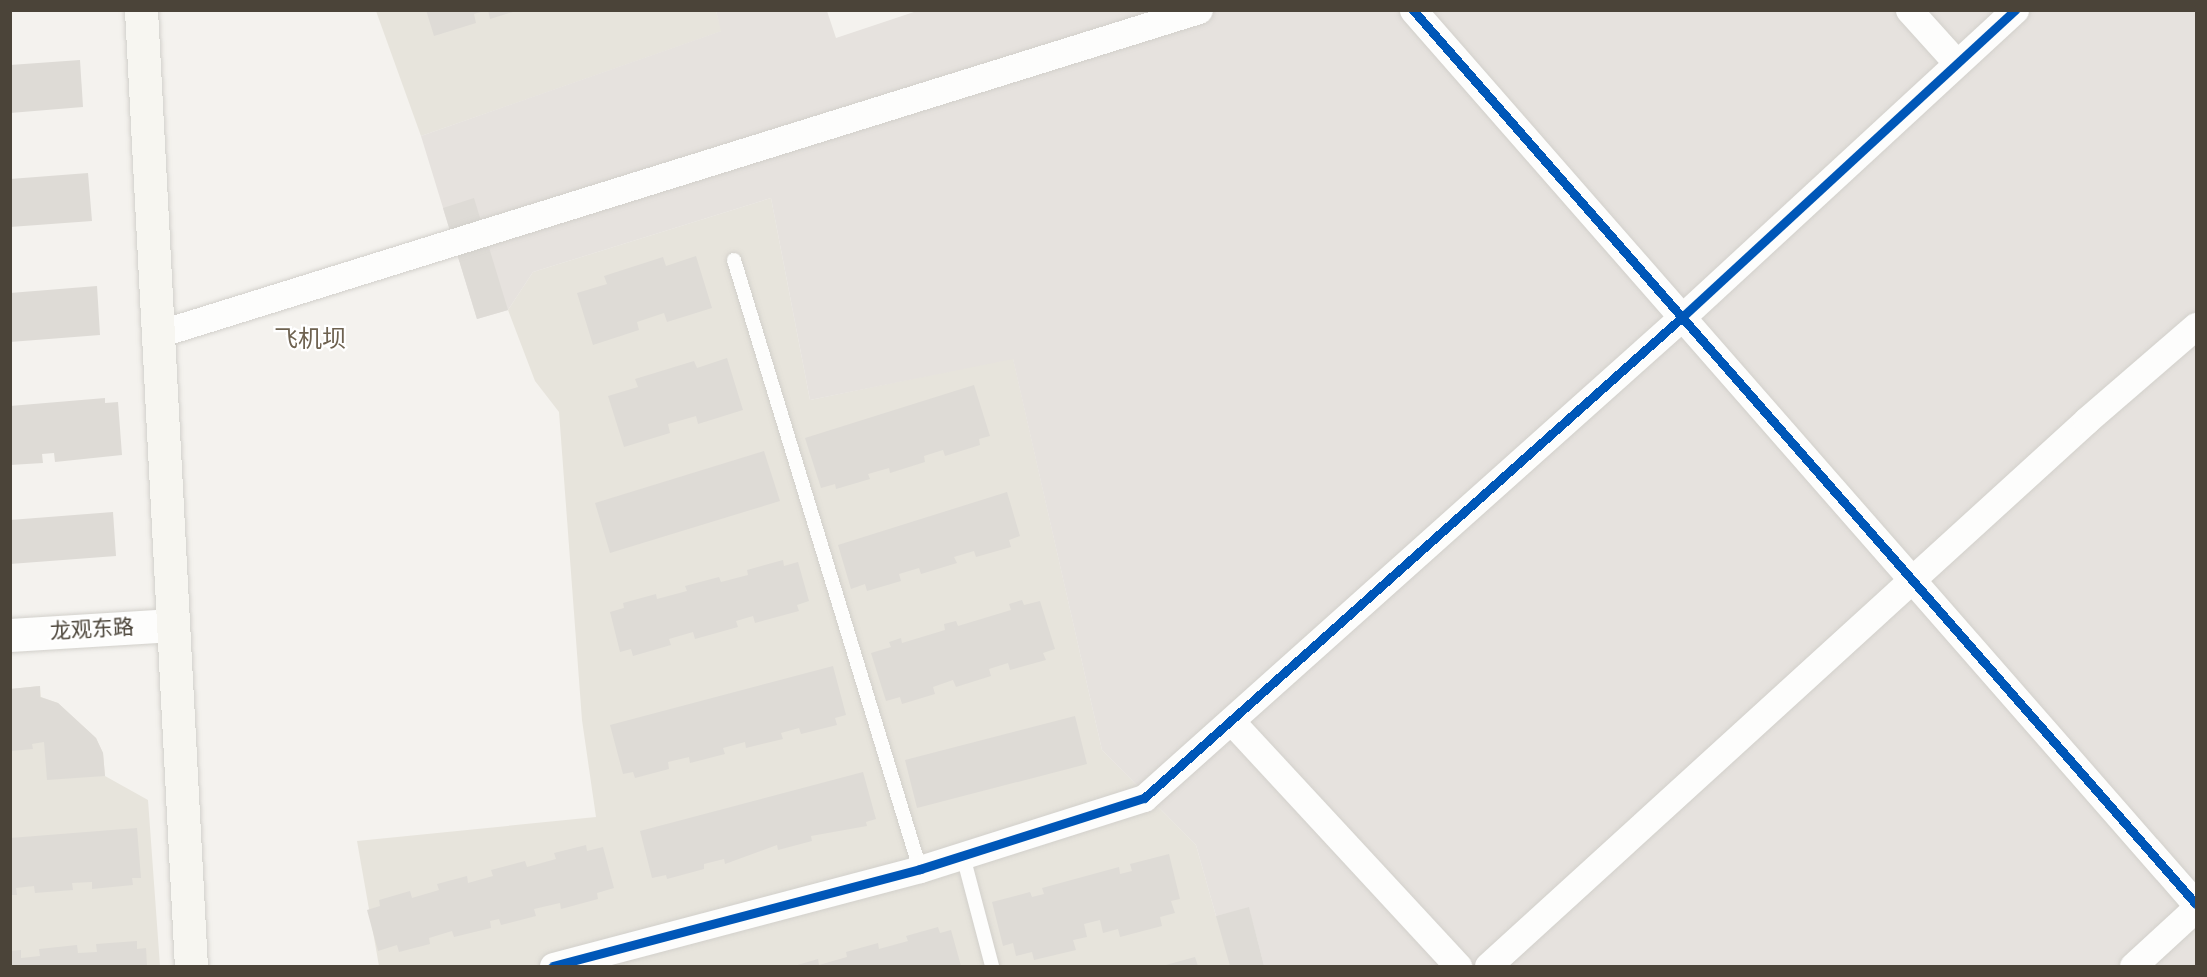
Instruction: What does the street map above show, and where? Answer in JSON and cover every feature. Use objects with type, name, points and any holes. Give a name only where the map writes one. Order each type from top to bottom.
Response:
[{"type":"main road","points":[[141,10],[191,966]]},
{"type":"street","points":[[158,334],[1199,10]]},
{"type":"street","points":[[1413,10],[1680,319],[1914,581],[2196,906],[2133,966]]},
{"type":"street","points":[[1909,10],[1956,62]]},
{"type":"street","points":[[553,966],[920,869],[1144,798],[1232,722],[1680,319],[2014,10]]},
{"type":"street","points":[[1488,966],[1914,581],[2087,420],[2196,326]]},
{"type":"street","name":"龙观东路","points":[[10,635],[173,625]]},
{"type":"street","points":[[1232,722],[1458,966]]},
{"type":"lane","points":[[734,260],[920,869]]},
{"type":"lane","points":[[963,856],[992,966]]},
{"type":"shaded area","points":[[920,10],[2196,11],[2196,966],[1264,966],[1249,908],[1216,916],[1196,845],[1102,750],[1013,359],[810,400],[771,198],[533,272],[508,310],[477,319],[421,136],[721,31],[716,11],[827,11],[836,38]]},
{"type":"shaded area","points":[[376,11],[716,11],[722,31],[421,136]]},
{"type":"shaded area","points":[[771,198],[810,400],[1013,358],[1102,750],[1196,845],[1216,916],[1249,907],[1264,966],[379,966],[357,841],[596,817],[582,720],[559,412],[535,381],[508,310],[533,272]]},
{"type":"shaded area","points":[[40,686],[41,697],[58,703],[96,738],[103,753],[105,776],[148,800],[160,966],[11,966],[11,689]]},
{"type":"building","points":[[426,10],[484,11],[474,14],[476,23],[434,36]]},
{"type":"building","points":[[488,10],[516,10],[516,11],[490,19]]},
{"type":"building","points":[[80,60],[83,107],[10,113],[10,65]]},
{"type":"building","points":[[88,173],[92,221],[10,227],[10,179]]},
{"type":"building","points":[[474,198],[508,310],[477,319],[443,208]]},
{"type":"building","points":[[696,256],[712,308],[667,322],[664,313],[637,322],[639,330],[593,345],[577,293],[607,284],[604,276],[663,257],[666,266]]},
{"type":"building","points":[[97,286],[100,335],[10,342],[10,293]]},
{"type":"building","points":[[727,358],[743,410],[698,424],[696,416],[668,424],[670,433],[624,447],[608,396],[638,387],[635,379],[694,361],[697,368]]},
{"type":"building","points":[[974,385],[990,436],[979,439],[980,445],[945,456],[943,450],[924,456],[925,462],[890,473],[889,468],[868,474],[870,479],[836,489],[835,484],[821,488],[805,438]]},
{"type":"building","points":[[105,398],[105,403],[118,402],[122,455],[55,462],[54,453],[42,454],[43,463],[10,465],[10,406]]},
{"type":"building","points":[[764,451],[780,501],[610,553],[595,503]]},
{"type":"building","points":[[1007,492],[1020,536],[1009,540],[1011,547],[976,557],[974,551],[954,557],[957,563],[921,574],[919,568],[899,574],[901,581],[867,591],[865,584],[851,589],[838,545]]},
{"type":"building","points":[[113,512],[116,556],[10,564],[10,520]]},
{"type":"building","points":[[783,560],[784,566],[798,562],[809,601],[797,605],[799,611],[755,623],[753,616],[736,621],[738,627],[695,639],[693,632],[669,639],[671,645],[633,656],[631,649],[620,652],[610,612],[624,608],[623,603],[656,594],[657,599],[687,591],[685,586],[719,577],[721,582],[748,575],[747,570]]},
{"type":"building","points":[[1022,600],[1024,605],[1040,601],[1055,649],[1043,653],[1046,660],[1010,670],[1008,663],[989,669],[991,676],[956,687],[953,680],[933,687],[935,694],[902,704],[900,697],[886,701],[871,653],[891,647],[889,642],[901,638],[902,643],[945,630],[944,624],[956,621],[958,626],[1011,610],[1009,604]]},
{"type":"building","points":[[833,666],[846,715],[835,718],[837,725],[801,734],[799,728],[781,733],[783,739],[746,748],[745,742],[723,748],[725,754],[690,763],[689,757],[668,762],[669,769],[635,778],[633,772],[623,774],[610,725]]},
{"type":"building","points":[[40,686],[40,697],[58,703],[96,738],[103,753],[105,776],[47,780],[44,742],[32,744],[33,749],[11,751],[10,689]]},
{"type":"building","points":[[1075,716],[1087,764],[917,808],[905,760]]},
{"type":"building","points":[[863,772],[876,819],[866,822],[867,826],[811,836],[812,841],[778,850],[777,845],[725,864],[724,859],[704,864],[704,869],[667,879],[666,875],[652,878],[640,831]]},
{"type":"building","points":[[137,828],[141,878],[132,878],[133,885],[92,889],[92,882],[72,883],[73,890],[35,893],[34,886],[16,888],[17,895],[10,895],[10,838]]},
{"type":"building","points":[[586,845],[587,851],[603,847],[614,888],[597,893],[598,899],[561,909],[560,903],[534,909],[536,916],[501,925],[499,919],[490,921],[491,928],[454,937],[452,931],[429,938],[430,944],[399,952],[397,945],[378,951],[367,910],[380,906],[379,900],[410,891],[412,898],[439,890],[437,884],[467,876],[468,883],[493,876],[491,870],[525,861],[527,867],[556,859],[554,853]]},
{"type":"building","points":[[1169,854],[1180,899],[1171,901],[1175,913],[1160,917],[1162,926],[1120,937],[1118,929],[1103,933],[1100,920],[1084,924],[1087,937],[1073,940],[1076,950],[1034,960],[1032,952],[1016,956],[1013,943],[1003,946],[992,902],[1030,892],[1032,897],[1044,894],[1042,888],[1119,867],[1120,874],[1132,871],[1130,864]]},
{"type":"building","points":[[1249,907],[1264,966],[1230,966],[1216,916]]},
{"type":"building","points":[[938,927],[940,933],[951,930],[961,966],[794,966],[818,959],[819,965],[847,957],[846,952],[878,943],[879,949],[908,941],[906,936]]},
{"type":"building","points":[[137,941],[137,949],[146,948],[147,966],[10,966],[10,951],[21,950],[21,958],[40,956],[39,949],[77,945],[78,953],[97,952],[96,944]]},
{"type":"building","points":[[1195,957],[1198,966],[1162,966]]},
{"type":"cycle path","points":[[1413,10],[2196,904]]},
{"type":"cycle path","points":[[553,966],[920,869],[1144,798],[1680,319],[2015,10]]},
{"type":"district","name":"飞机坝","points":[[310,340]]}]
